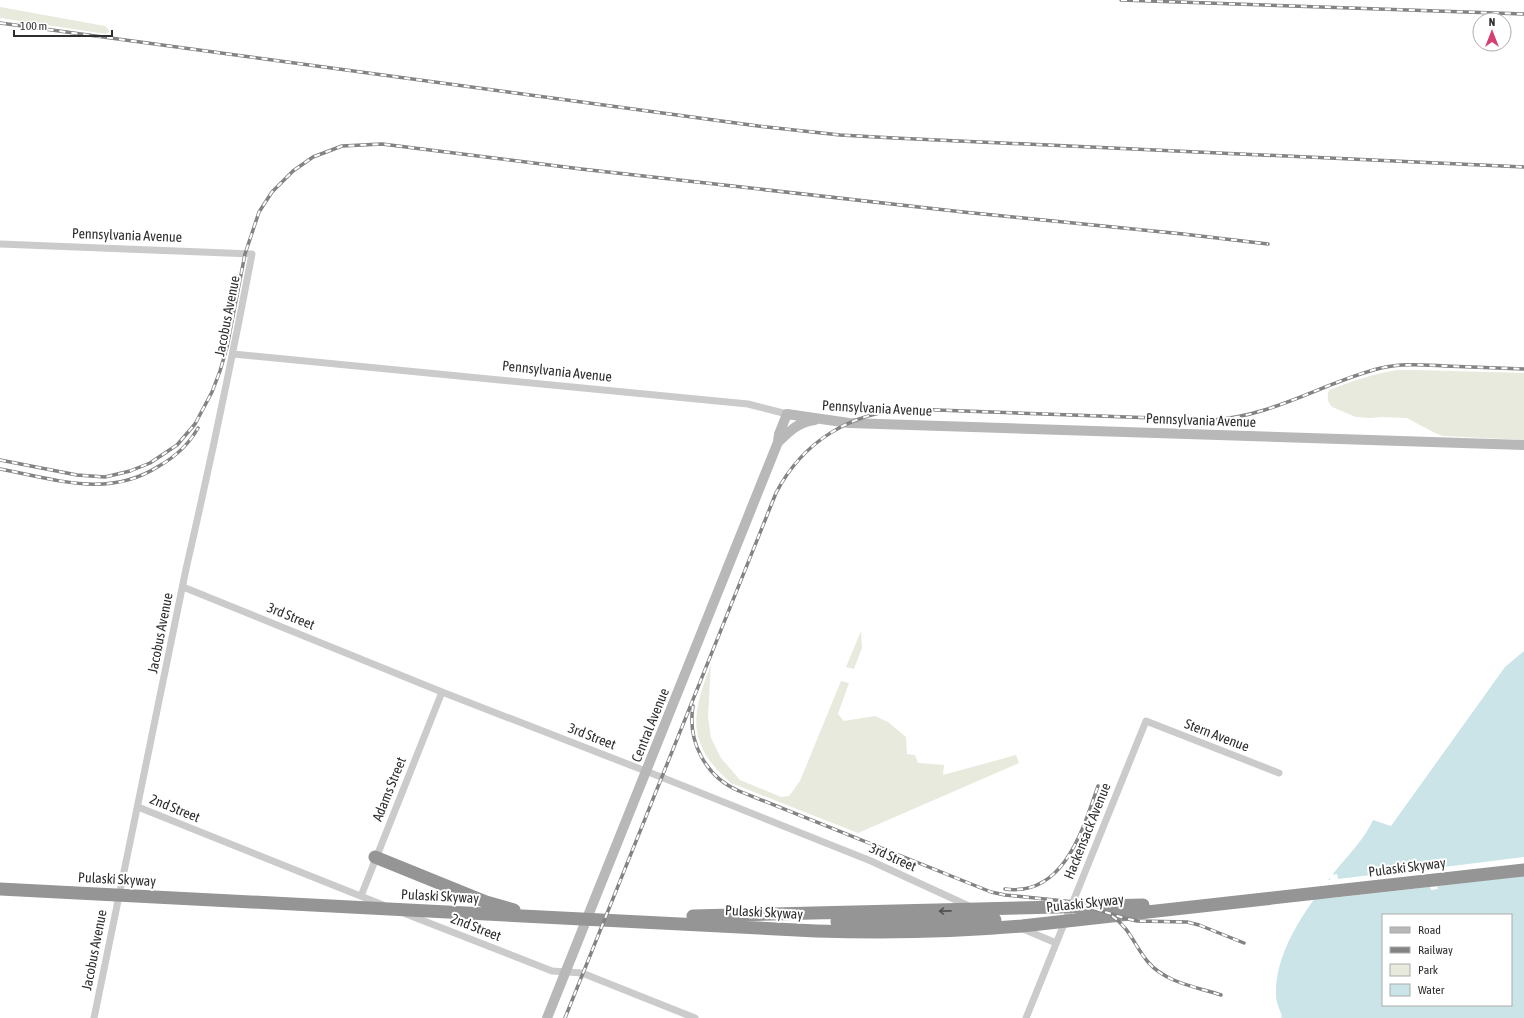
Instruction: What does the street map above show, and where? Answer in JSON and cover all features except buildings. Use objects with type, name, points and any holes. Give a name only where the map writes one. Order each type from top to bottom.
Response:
[{"type":"highway","points":[[375,857],[505,908],[536,913],[736,921],[852,922],[1095,919]]},
{"type":"highway","name":"Pulaski Skyway","points":[[0,882],[673,916],[731,916],[1134,906],[1524,862]]},
{"type":"highway","name":"Pulaski Skyway","points":[[0,890],[837,931],[982,929],[1095,919],[1524,870]]},
{"type":"highway","points":[[970,920],[1042,914],[1082,907]]},
{"type":"main road","name":"Pennsylvania Avenue","points":[[787,414],[849,423],[1524,445]]},
{"type":"main road","name":"Central Avenue","points":[[547,1018],[778,442],[779,434],[787,414]]},
{"type":"main road","name":"Central Avenue","points":[[778,442],[798,425],[821,419]]},
{"type":"street","name":"Pennsylvania Avenue","points":[[0,244],[252,254]]},
{"type":"street","name":"Jacobus Avenue","points":[[94,1018],[233,354],[252,254]]},
{"type":"street","name":"Pennsylvania Avenue","points":[[233,354],[748,404],[787,414]]},
{"type":"street","name":"3rd Street","points":[[183,587],[442,692],[646,771],[871,861],[974,908],[1056,942]]},
{"type":"street","name":"Adams Street","points":[[361,896],[375,857],[442,692]]},
{"type":"street","name":"Stern Avenue","points":[[1146,721],[1279,773]]},
{"type":"street","name":"Hackensack Avenue","points":[[1026,1018],[1146,721]]},
{"type":"street","name":"2nd Street","points":[[138,807],[552,971],[582,973],[695,1018]]},
{"type":"green space","points":[[0,7],[105,26],[110,31],[106,34],[0,18]]},
{"type":"green space","points":[[1397,370],[1524,373],[1524,440],[1443,436],[1407,418],[1356,417],[1332,407],[1328,401],[1329,390],[1363,378]]},
{"type":"green space","points":[[861,631],[862,648],[854,669],[846,667]]},
{"type":"green space","points":[[711,664],[708,717],[711,738],[721,758],[740,780],[781,797],[789,796],[800,781],[841,681],[849,683],[838,714],[844,721],[875,716],[888,722],[906,737],[907,754],[915,755],[918,763],[944,765],[943,775],[1016,755],[1019,763],[858,833],[731,783],[716,769],[706,755],[700,742],[697,728],[699,699]]},
{"type":"water","points":[[1524,651],[1524,1018],[1281,1018],[1282,1016],[1276,998],[1277,979],[1287,945],[1305,912],[1362,839],[1373,820],[1391,826],[1505,667]]},
{"type":"pier","points":[[1524,857],[1524,876],[1437,886],[1438,889],[1431,890],[1430,887],[1313,899],[1326,880],[1330,880],[1330,875],[1337,874],[1338,879],[1435,866],[1436,868]]},
{"type":"railway","points":[[1121,0],[1524,14]]},
{"type":"railway","points":[[0,23],[758,126],[840,135],[1524,167]]},
{"type":"railway","points":[[0,460],[77,475],[105,477],[130,471],[150,463],[177,445],[195,424],[212,392],[220,371],[227,347],[245,254],[259,212],[272,192],[293,171],[313,157],[342,146],[382,144],[581,169],[963,212],[1268,244]]},
{"type":"railway","points":[[565,1018],[776,493],[800,458],[815,444],[831,433],[849,423],[868,416],[888,411],[910,409],[1210,420],[1232,418],[1254,413],[1360,374],[1389,366],[1421,365],[1524,369]]},
{"type":"railway","points":[[0,469],[81,484],[120,482],[140,476],[171,459],[186,445],[198,428]]},
{"type":"railway","points":[[693,706],[693,732],[701,757],[717,777],[727,785],[739,791],[991,892],[1005,895],[1074,902],[1137,921],[1187,922],[1199,925],[1244,943]]},
{"type":"railway","points":[[1005,889],[1025,889],[1042,882],[1056,871],[1068,857],[1078,840],[1098,786]]},
{"type":"railway","points":[[1112,916],[1128,932],[1143,956],[1155,969],[1173,980],[1221,995]]}]
